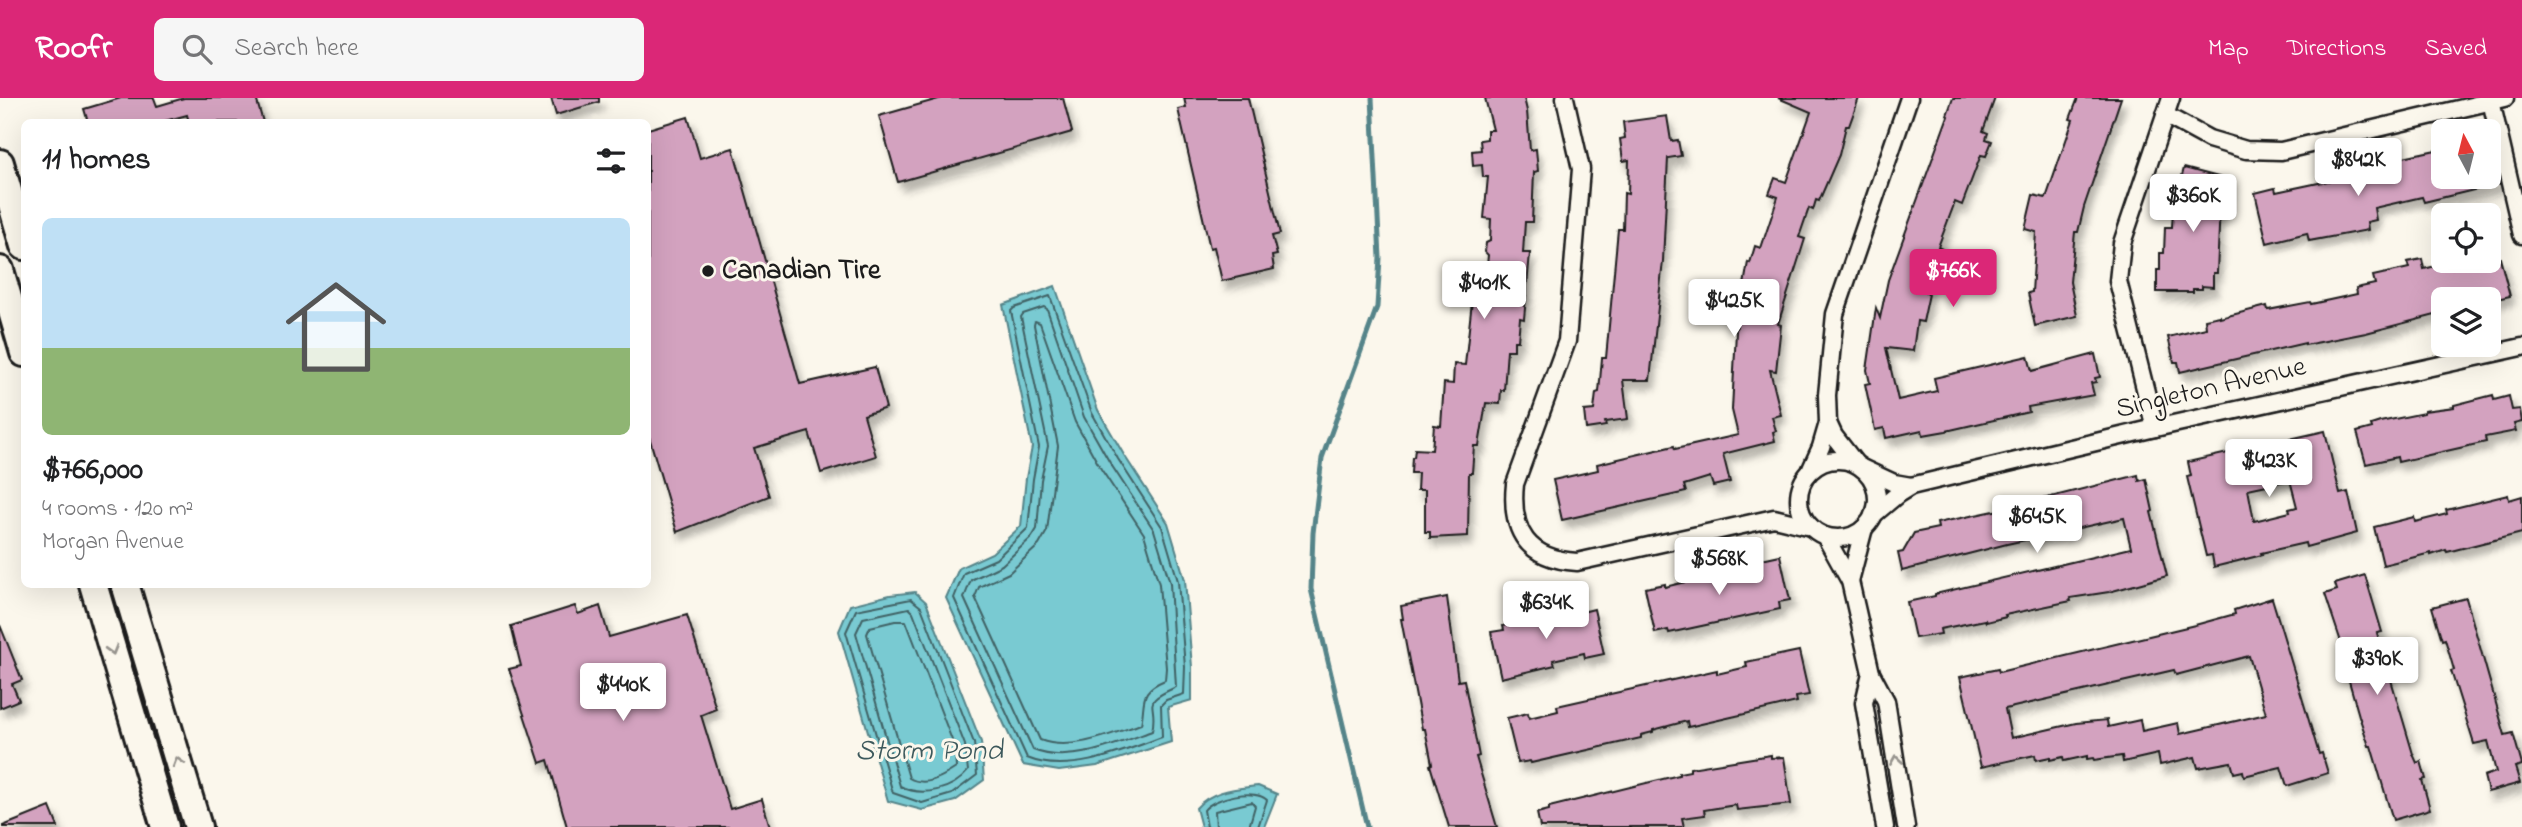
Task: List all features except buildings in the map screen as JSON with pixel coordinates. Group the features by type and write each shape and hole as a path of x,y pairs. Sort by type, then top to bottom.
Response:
{"main road":[{"path":"0,163 21,236"},
{"path":"0,270 21,343"},
{"path":"94,588 165,827"},
{"path":"126,588 198,827"}],"street":[{"path":"1564,98 1581,169 1567,341 1515,484 1513,501 1520,530 1541,555 1577,562 1774,518 1846,537 1869,522"},
{"path":"1774,518 1800,488 1821,447 1828,423 1827,395 1835,314 1909,98"},
{"path":"2155,429 2118,281 2122,243 2171,98"},
{"path":"2165,115 2209,139 2246,150 2281,151 2498,99 2522,235"},
{"name":"Singleton Avenue","path":"1869,522 1898,494 1911,486 2522,347"},
{"path":"1828,423 1834,436 1875,485 1877,496 1850,581"},
{"path":"1811,470 1821,463 1844,460 1894,482 1911,486"},
{"path":"1800,488 1799,505 1802,515 1818,531 1850,581 1871,673 1886,701 1906,827"},
{"path":"1871,673 1864,703 1885,827"}],"water":[{"path":"1055,286 1098,410 1168,523 1185,580 1192,667 1192,700 1168,707 1171,742 1097,766 1059,771 1023,765 946,598 959,568 992,553 1021,526 1032,447 1003,305"},
{"name":"Storm Pond","path":"915,592 926,602 981,742 984,780 955,801 922,810 888,801 839,631 850,605"},
{"path":"1258,786 1277,794 1264,827 1201,827 1196,808 1202,802 1224,791"}],"waterway":[{"path":"1367,827 1311,589 1313,533 1322,458 1377,307 1380,258 1372,98"}],"place":[{"name":"Canadian Tire","path":"708,271"}]}
